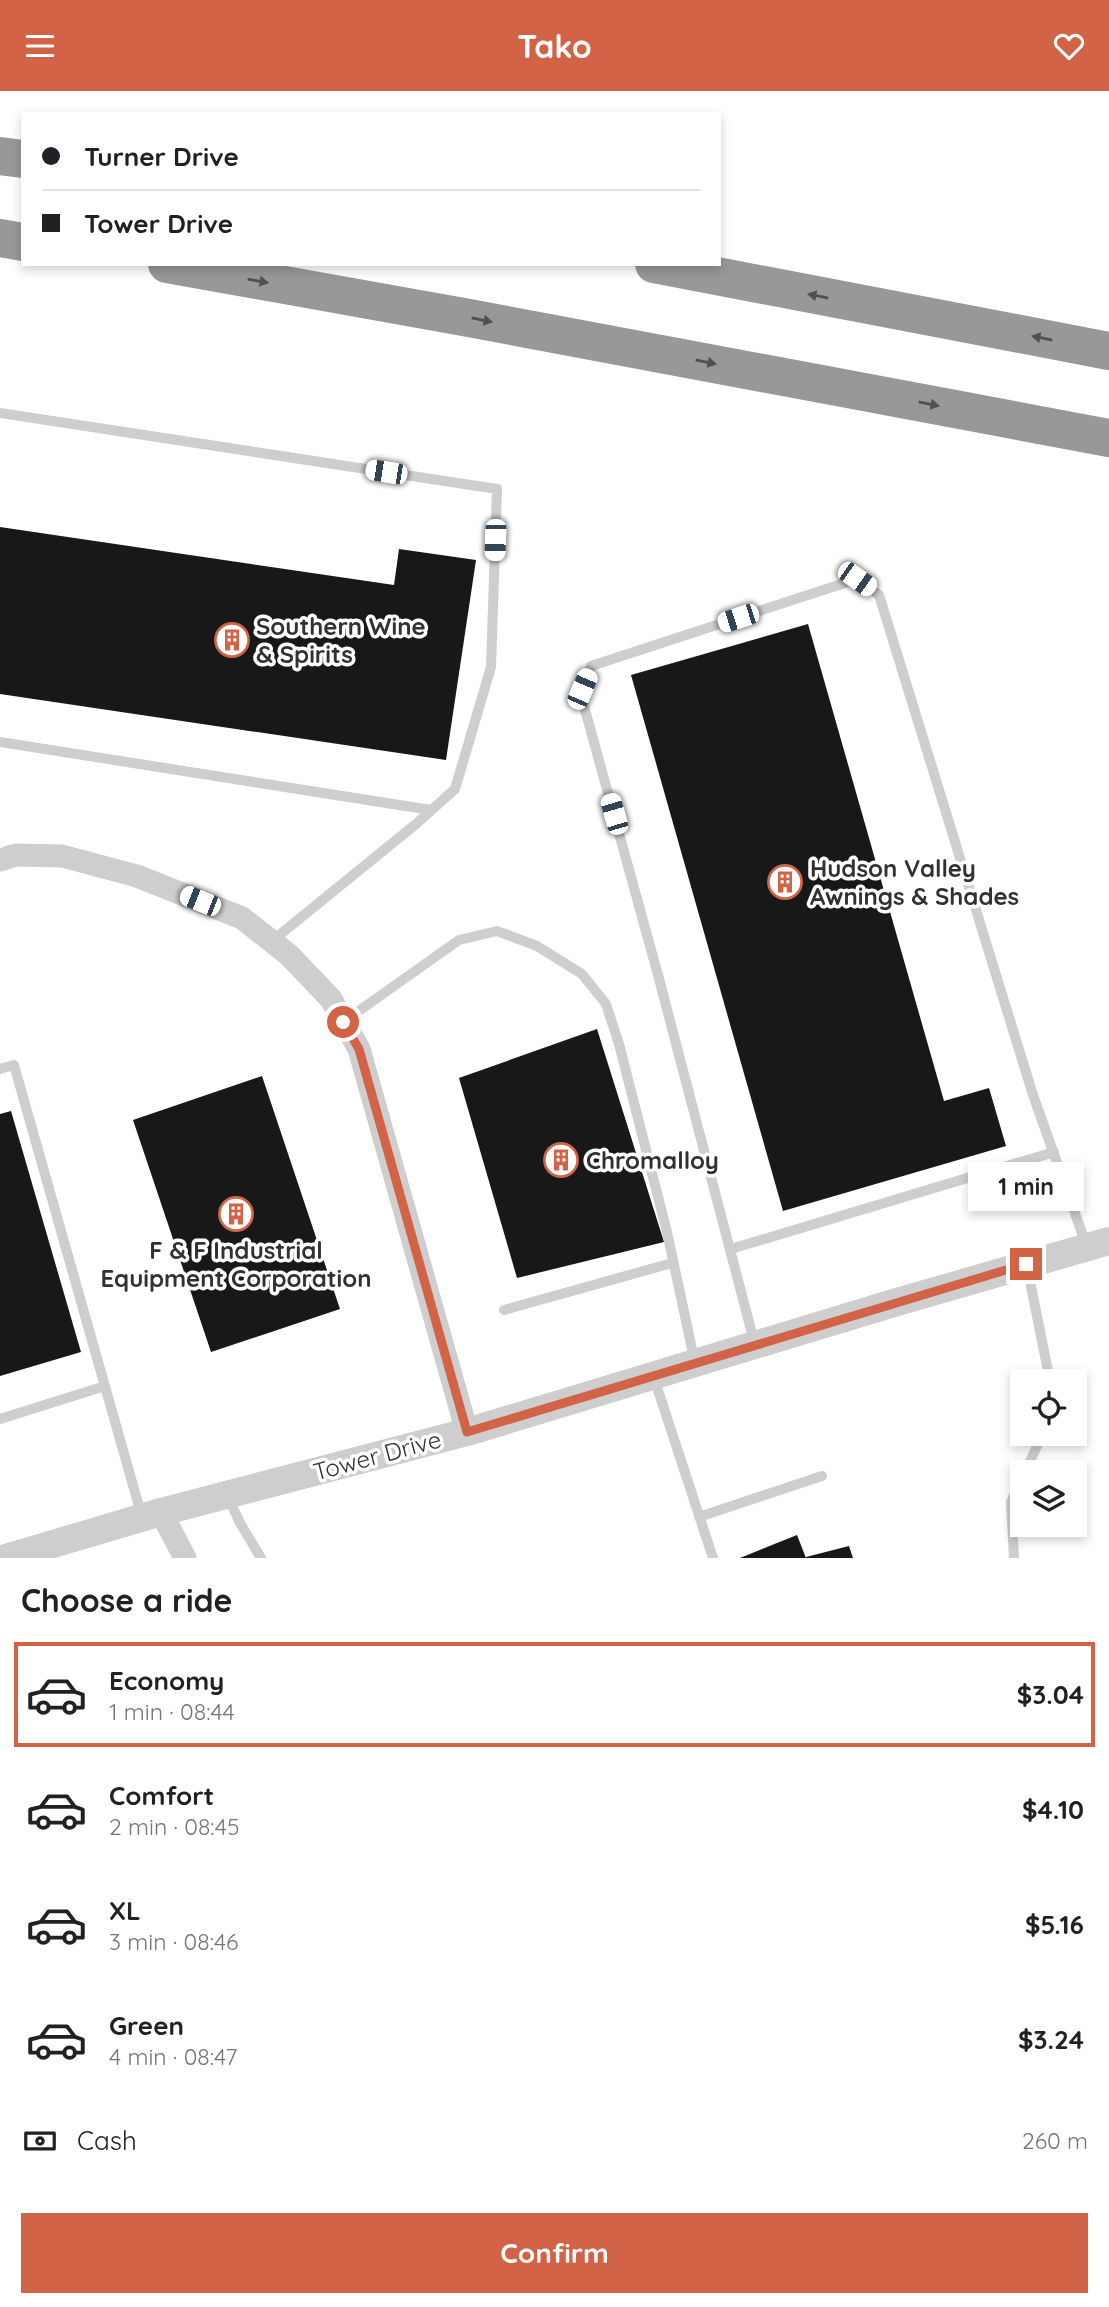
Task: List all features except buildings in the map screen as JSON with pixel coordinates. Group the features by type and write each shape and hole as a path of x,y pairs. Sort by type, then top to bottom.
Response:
{"highway":[{"path":"0,156 21,159"},
{"path":"0,239 21,242"},
{"path":"178,266 1109,438"},
{"path":"663,266 1109,351"}],"street":[{"path":"0,860 16,855 62,856 137,876 242,918 289,954 331,999 359,1049 467,1432"},
{"name":"Tower Drive","path":"6,1558 152,1514 467,1432 1098,1244"},
{"path":"152,1514 185,1558"}],"lane":[{"path":"0,413 496,489 491,667 455,789 272,941"},
{"path":"755,1345 584,706 582,689 592,666 857,579 880,595 1033,1095 1054,1152 1098,1244"},
{"path":"0,741 431,810"},
{"path":"343,1022 459,940 497,931 537,946 582,974 607,1004 667,1232 695,1363"},
{"path":"0,1069 14,1065 105,1386 152,1514"},
{"path":"730,1249 1054,1152"},
{"path":"505,1310 672,1263"},
{"path":"1026,1264 1048,1369"},
{"path":"653,1376 713,1558"},
{"path":"0,1419 105,1386"},
{"path":"699,1517 821,1476"},
{"path":"227,1495 261,1558"},
{"path":"1013,1537 1014,1558"}],"place":[{"name":"Southern Wine & Spirits","path":"232,640"},
{"name":"Hudson Valley Awnings & Shades","path":"785,882"},
{"name":"Chromalloy","path":"561,1160"},
{"name":"F & F Industrial Equipment Corporation","path":"236,1214"}],"route":[{"path":"343,1022 359,1049 467,1432 1026,1264"}]}
